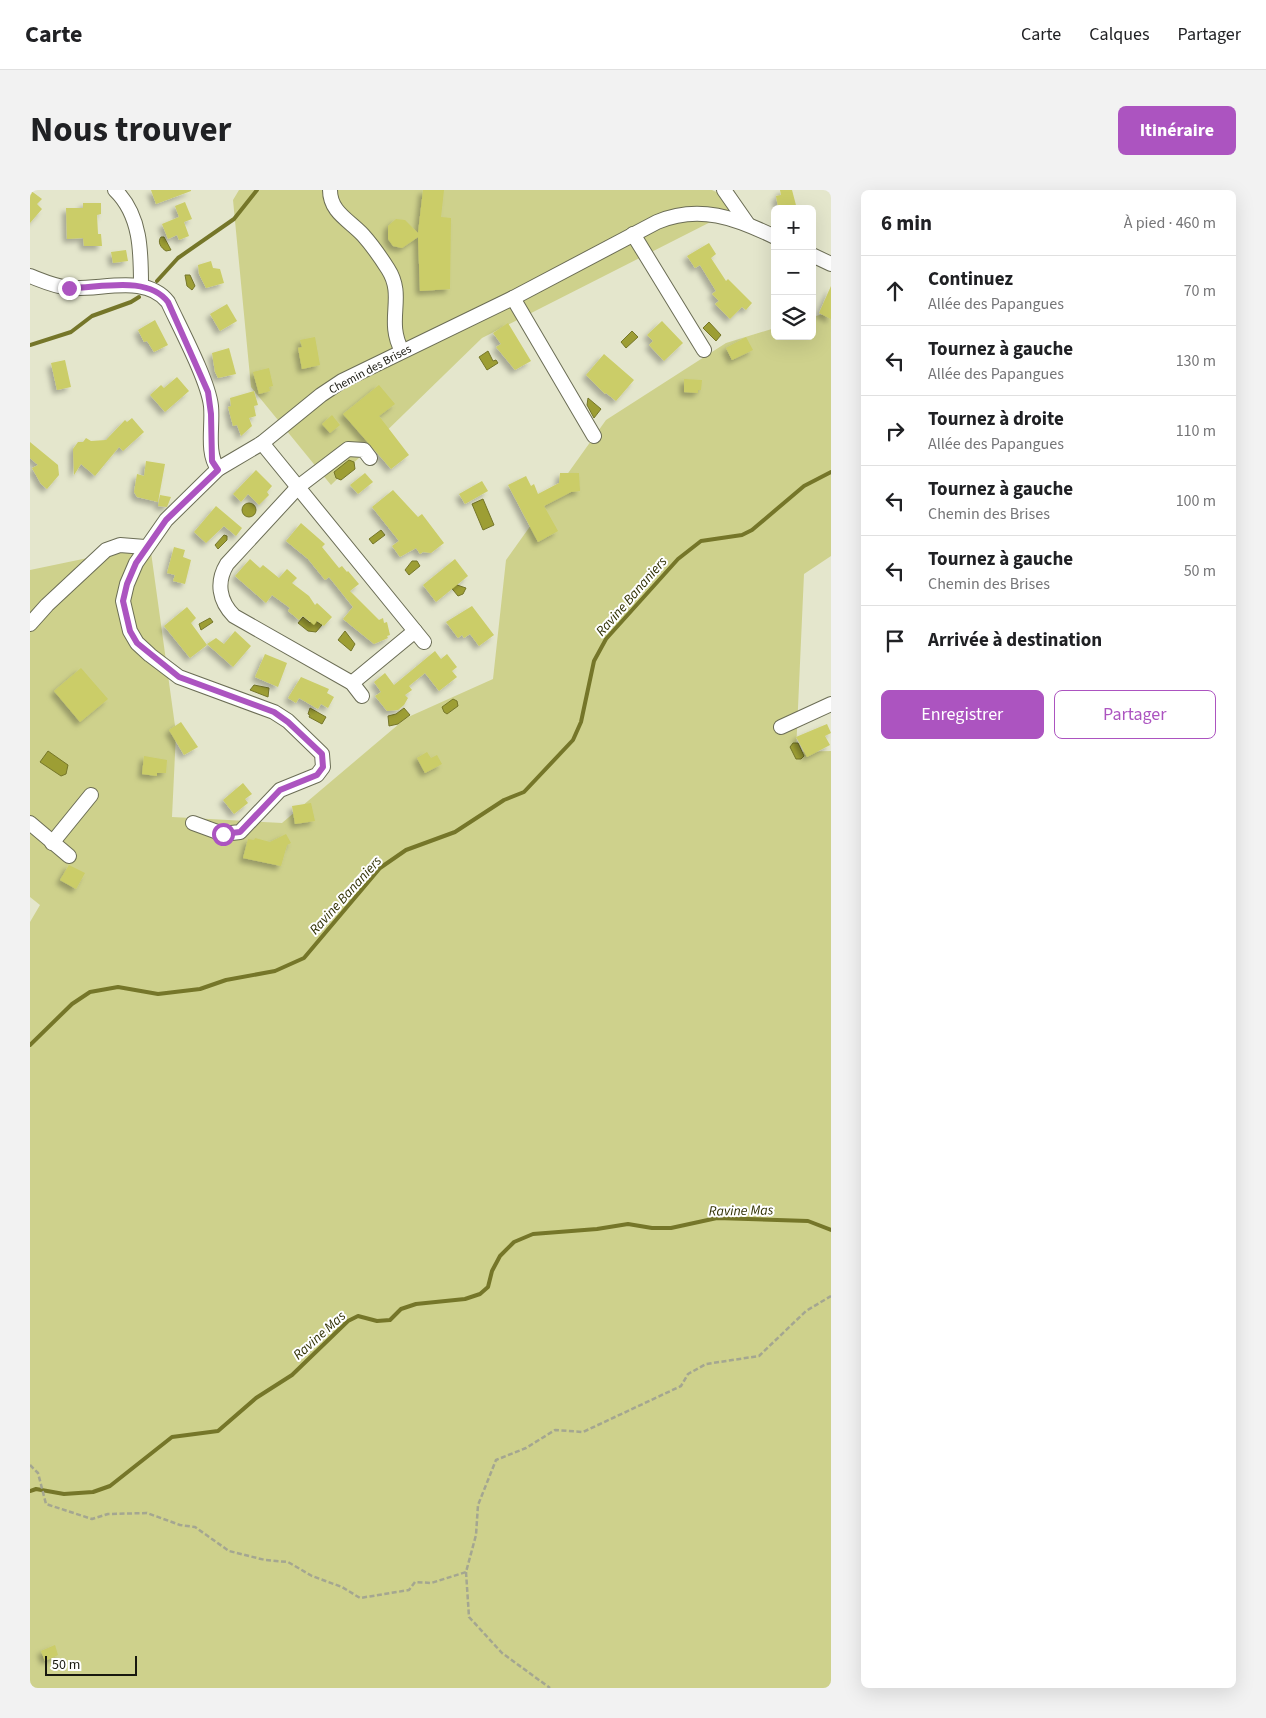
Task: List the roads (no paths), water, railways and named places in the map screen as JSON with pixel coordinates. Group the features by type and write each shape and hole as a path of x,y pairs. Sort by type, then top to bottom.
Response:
{"street":[{"path":"115,190 136,224 141,249 140,285"},
{"path":"330,190 331,201 336,210 369,242 392,275 397,296 394,335 402,351"},
{"path":"724,190 747,223"},
{"name":"Chemin des Brises","path":"194,823 223,834 240,832 280,790 317,775 323,767 324,760 322,754 278,715 179,677 137,643 125,616 123,601 127,584 145,547 166,520 218,470 262,443 321,395 342,381 513,298 668,217 692,212 708,213 747,223 771,235"},
{"path":"633,234 704,350"},
{"path":"816,257 831,264"},
{"path":"30,276 69,288 140,285 160,292 168,302 208,392 211,414 212,461 218,470"},
{"path":"513,298 594,436"},
{"path":"262,443 424,642"},
{"path":"362,696 352,682 240,620 228,610 220,591 222,571 227,564 298,488 348,449 364,450 370,458"},
{"path":"30,624 47,605 106,550 120,545 145,547"},
{"path":"352,682 415,631"},
{"path":"781,727 831,704"},
{"path":"52,843 91,795"},
{"path":"30,823 69,856"}],"waterway":[{"path":"157,281 178,258 234,219 257,190"},
{"path":"30,345 71,332 92,316 131,302 139,297"},
{"name":"Ravine Bananiers","path":"30,1045 72,1004 90,992 118,987 158,994 200,989 226,980 275,971 304,958 380,868 406,850 455,832 504,800 524,792 573,740 581,722 594,661 606,639 678,559 701,541 742,535 752,530 804,486 831,472"},
{"name":"Ravine Mas","path":"30,1491 36,1489 64,1494 93,1492 110,1486 172,1437 218,1431 256,1398 292,1375 348,1321 358,1316 377,1321 390,1320 401,1309 416,1304 465,1299 480,1294 488,1287 492,1271 500,1256 514,1242 533,1234 597,1229 628,1224 652,1228 671,1228 717,1218 808,1221 831,1230"}]}
